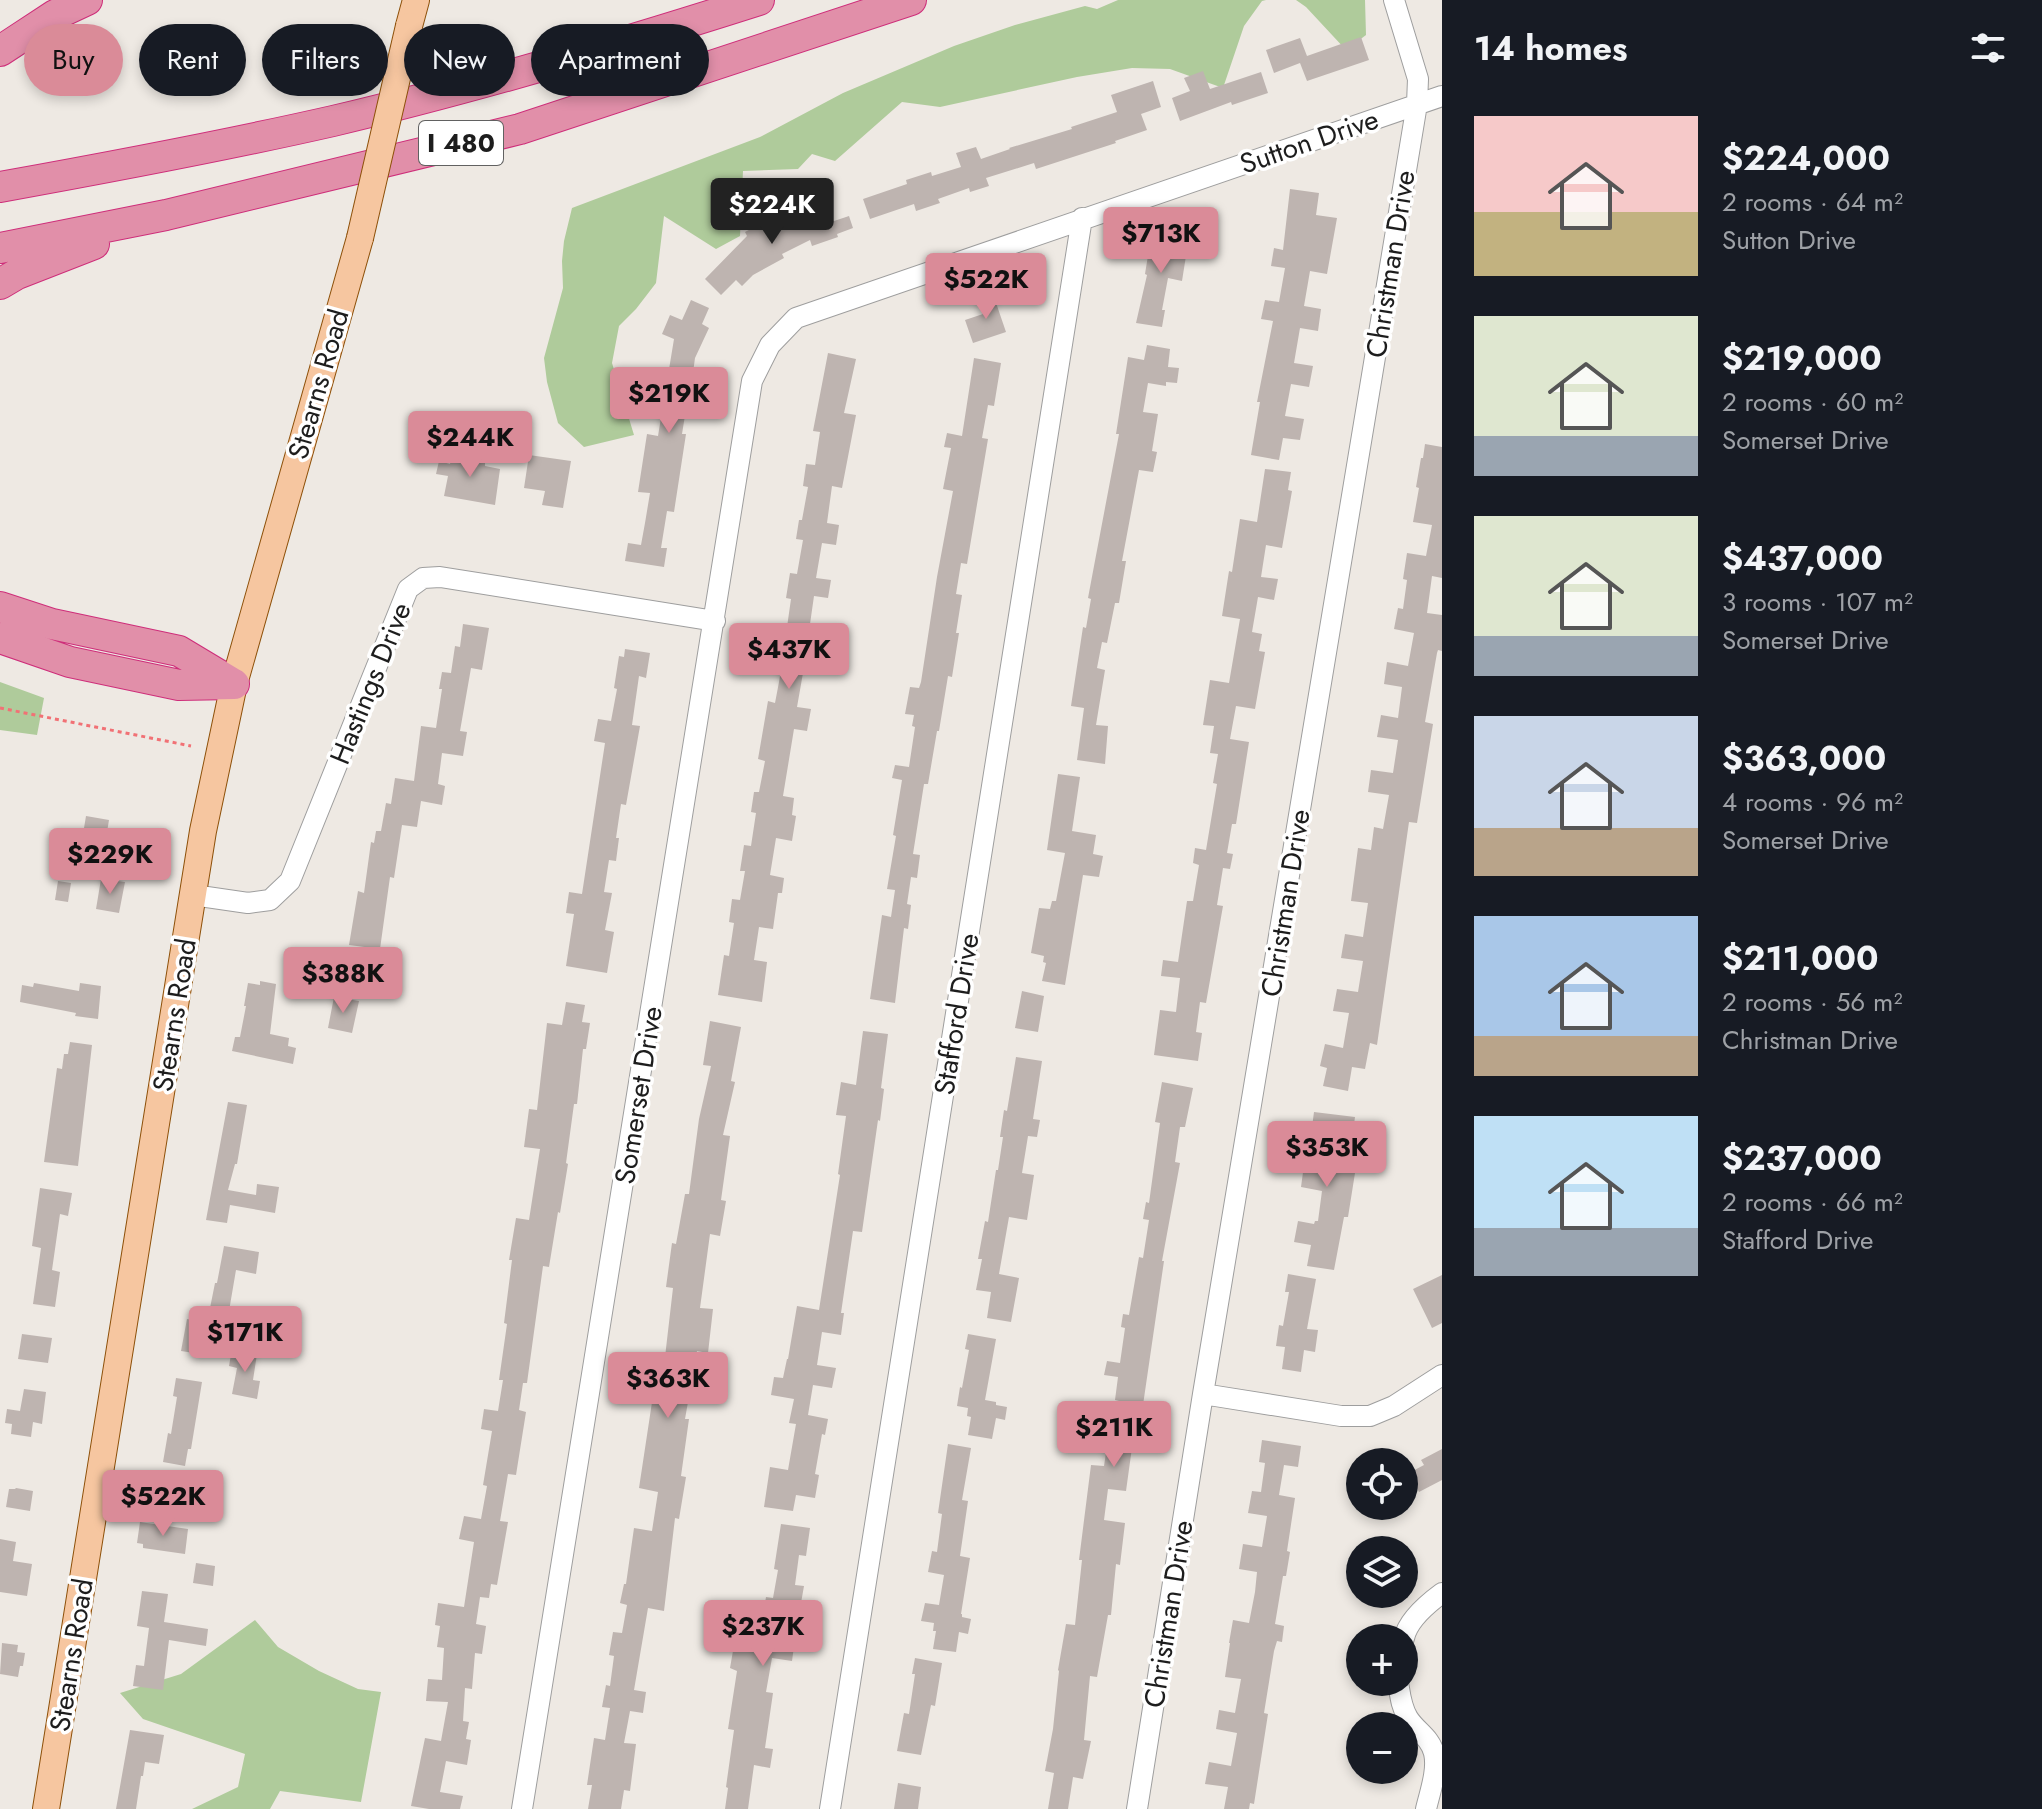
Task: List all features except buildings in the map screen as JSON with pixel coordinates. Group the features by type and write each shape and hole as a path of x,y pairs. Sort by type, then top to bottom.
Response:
{"highway":[{"path":"0,51 55,15 87,0"},
{"name":"I 480","path":"0,187 169,156 334,120 498,78 759,0"},
{"name":"I 480","path":"0,248 166,215 520,129 911,0"},
{"path":"0,284 17,274 166,215"},
{"path":"0,607 52,624 179,651 234,684"},
{"path":"0,638 70,662 179,685 234,684"}],"main road":[{"name":"Stearns Road","path":"46,1809 206,817 234,684 360,238 416,0"}],"street":[{"name":"Christman Drive","path":"1137,1809 1417,104 1418,79 1394,0"},
{"name":"Sutton Drive","path":"752,381 770,345 796,318 1442,96"},
{"name":"Stafford Drive","path":"830,1809 1082,218"},
{"name":"Somerset Drive","path":"522,1809 752,381"},
{"name":"Hastings Drive","path":"193,895 248,903 270,900 290,881 408,589 423,578 440,577 715,621"},
{"path":"1203,1394 1341,1416 1370,1416 1394,1406 1442,1375"},
{"path":"1411,1624 1427,1604 1442,1593"},
{"path":"1400,1696 1408,1719 1429,1741 1435,1755 1426,1809"}],"path":[{"path":"0,708 191,746"}],"green space":[{"path":"1118,0 1266,0 1262,1 1244,26 1223,88 1170,69 1132,68 940,107 902,102 835,161 812,154 798,169 743,171 740,236 716,249 664,216 656,283 619,326 612,363 634,435 584,447 558,423 544,358 563,288 564,241 572,208 760,137 843,93 954,46 1015,25 1085,6 1097,9"},
{"path":"1296,0 1365,0 1366,35 1346,50"},
{"path":"0,682 44,698 37,735 0,730"},
{"path":"255,1620 278,1647 319,1671 358,1689 381,1692 361,1802 280,1791 270,1809 192,1809 238,1787 245,1754 143,1719 120,1693 181,1674"}]}
